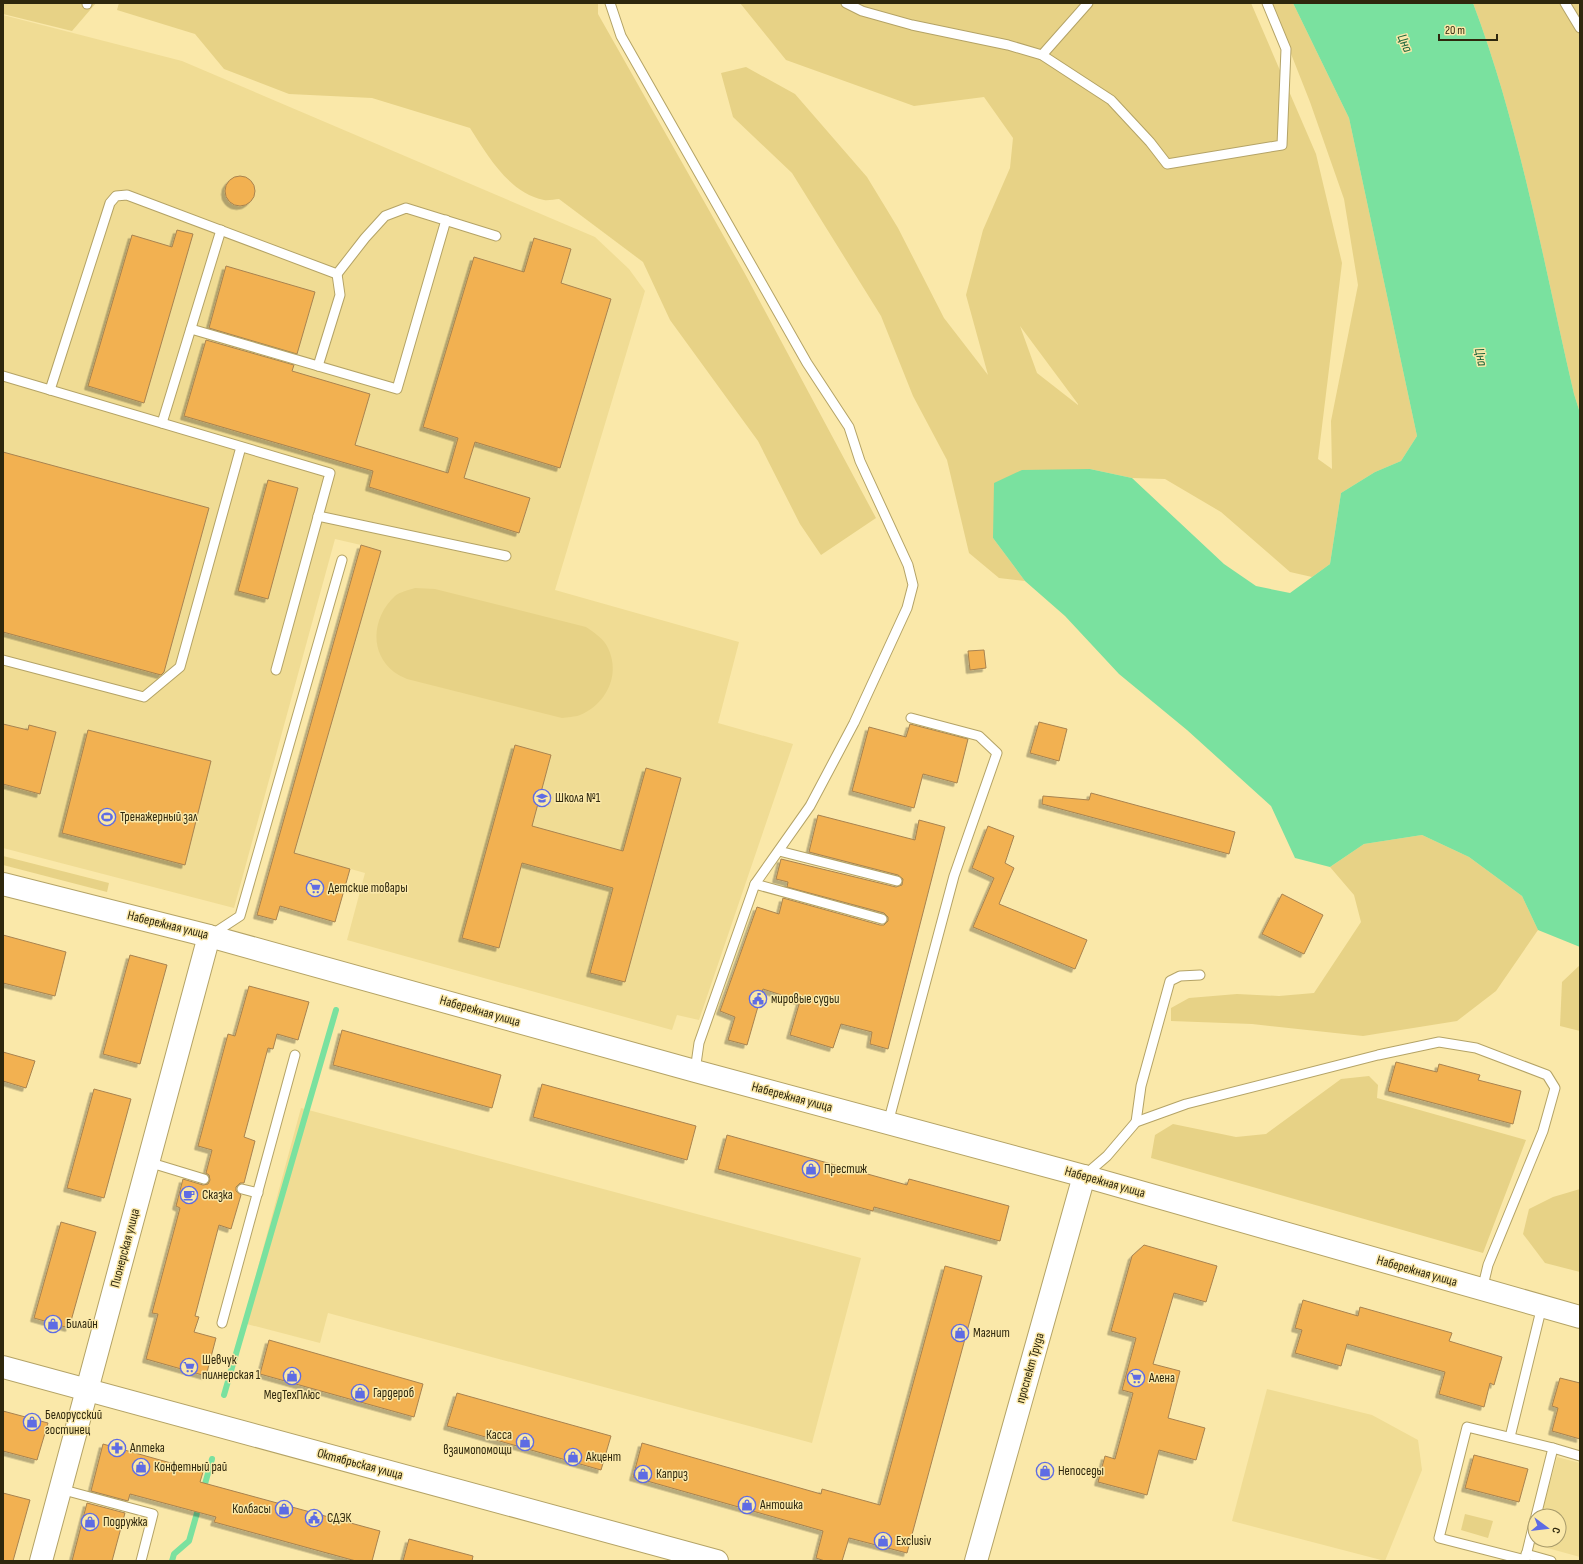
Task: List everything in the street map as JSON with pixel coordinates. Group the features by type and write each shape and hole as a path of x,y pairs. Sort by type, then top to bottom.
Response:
{"street":[{"name":"Набережная улица","path":"3,884 209,936 695,1071 1084,1176 1580,1317"},
{"name":"Пионерская улица","path":"41,1561 209,936"},
{"name":"проспект Труда","path":"976,1561 1084,1176"},
{"name":"Октябрьская улица","path":"3,1366 717,1561"}],"lane":[{"path":"610,3 621,36 807,363 849,427 860,461 908,565 913,586 908,608 854,723 810,806 756,884 699,1043 695,1071"},
{"path":"846,3 862,11 912,25 1008,44 1042,55 1111,100 1168,164 1282,145 1286,49 1267,3"},
{"path":"1042,55 1088,3"},
{"path":"1565,3 1580,28"},
{"path":"50,390 110,203 116,196 127,196 338,274"},
{"path":"318,366 340,294 338,274 365,238 385,216 406,208 496,236"},
{"path":"191,329 397,388 446,220"},
{"path":"162,424 221,230"},
{"path":"3,376 330,473 276,670"},
{"path":"3,660 144,697 180,667 241,447"},
{"path":"318,516 506,556"},
{"path":"209,936 240,916 342,560"},
{"path":"888,1123 954,876 997,752 979,736 911,718"},
{"path":"779,851 898,881"},
{"path":"756,884 882,919"},
{"path":"1136,1122 1141,1086 1170,981 1180,976 1200,975"},
{"path":"1084,1176 1107,1156 1136,1122 1186,1104 1378,1055 1438,1042 1476,1048 1547,1075 1555,1088 1543,1131 1488,1265 1482,1290"},
{"path":"222,1323 295,1055"},
{"path":"148,1162 204,1179"},
{"path":"242,1189 258,1194"},
{"path":"1510,1437 1542,1306"},
{"path":"1528,1548 1525,1560 1439,1538 1467,1427 1580,1456"},
{"path":"1538,1508 1553,1448"},
{"path":"60,1489 153,1514 141,1561"},
{"path":"1526,1554 1551,1561"}],"shaded area":[{"path":"3,3 96,3 72,31 3,14"},
{"path":"119,3 598,3 598,14 744,272 876,518 821,555 800,524 758,441 670,320 643,262 559,199 544,200 520,190 510,182 492,161 470,128 372,98 289,94 224,69 195,34 117,10"},
{"path":"740,3 1251,3 1316,154 1342,263 1318,459 1332,469 1331,421 1358,285 1344,199 1310,102 1271,3 1293,3 1349,118 1417,436 1401,461 1375,472 1341,493 1330,564 1312,577 1290,572 1221,512 1165,479 1132,478 1090,469 993,538 1025,581 999,578 969,553 947,460 913,396 881,316 792,173 733,117 721,73 746,67 795,94 867,177 898,228 944,318 988,375 966,295 983,230 1010,168 1013,138 984,97 914,106 786,60","holes":["1020,326 1078,404 1037,373"]},
{"path":"1473,3 1580,3 1580,413 1574,394 1518,147 1490,50"},
{"path":"3,15 182,61 595,237 629,269 645,291 555,590 739,642 718,723 793,744 699,1020 677,1015 672,1030 347,940 365,873 294,853 380,551 361,545 335,539 234,908 3,848"},
{"path":"415,588 435,589 586,627 602,639 612,658 612,678 609,688 597,704 589,710 578,716 562,718 400,676 386,664 380,654 376,634 382,614 388,604 395,596"},
{"path":"1422,835 1469,857 1522,896 1538,930 1496,991 1457,1021 1363,1036 1252,1024 1171,1021 1171,1008 1189,998 1237,994 1279,996 1314,993 1361,922 1354,895 1330,867 1364,844"},
{"path":"3,856 109,883 107,892 3,865"},
{"path":"1580,965 1580,1031 1560,1026 1562,982"},
{"path":"1369,1076 1378,1085 1377,1098 1526,1140 1483,1253 1151,1158 1155,1135 1173,1124 1236,1137 1266,1134 1341,1079"},
{"path":"301,1108 861,1258 812,1443 328,1313 320,1343 243,1323"},
{"path":"1580,1189 1580,1272 1545,1263 1523,1234 1529,1209 1553,1197"},
{"path":"1267,1389 1372,1415 1418,1440 1422,1470 1385,1561 1232,1521"},
{"path":"1557,1457 1580,1463 1580,1557 1547,1548 1567,1548 1567,1508 1543,1508"},
{"path":"1465,1514 1493,1521 1488,1538 1461,1530"}],"water":[{"name":"Цна","path":"1293,3 1473,3 1490,50 1518,147 1574,394 1580,413 1580,947 1538,930 1522,896 1469,857 1422,835 1364,844 1330,867 1295,858 1271,806 1187,730 1119,674 1065,616 1025,581 993,538 994,483 1022,470 1090,469 1132,478 1224,564 1256,586 1290,593 1330,564 1341,493 1375,472 1401,461 1417,436 1349,118"}],"building":[{"path":"240,176 246,177 254,185 254,197 246,205 240,206 234,205 226,197 225,191 226,185 234,177"},
{"path":"177,230 193,234 144,403 88,386 132,235 172,247"},
{"path":"534,238 571,249 561,283 611,299 560,468 475,442 464,478 530,498 519,533 369,487 373,471 184,416 206,340 294,365 292,371 370,394 355,445 448,473 458,438 423,427 474,257 524,272"},
{"path":"226,266 315,292 297,354 209,328"},
{"path":"3,452 209,508 164,672 161,675 3,632"},
{"path":"268,480 298,488 268,599 238,591"},
{"path":"361,545 381,551 294,853 350,869 335,922 280,906 276,920 257,915"},
{"path":"984,650 986,668 970,670 968,651"},
{"path":"1039,722 1067,729 1059,761 1030,753"},
{"path":"3,724 28,730 29,725 56,732 40,794 3,784"},
{"path":"910,724 968,739 957,783 923,774 914,808 852,791 869,727 906,737"},
{"path":"88,730 211,761 185,865 62,833"},
{"path":"515,745 551,755 532,826 623,851 646,768 681,778 625,982 590,973 613,888 522,863 499,948 462,938"},
{"path":"1091,793 1235,832 1229,854 1042,804 1043,796 1089,800"},
{"path":"818,815 915,840 919,820 945,827 888,1049 870,1044 872,1032 841,1024 833,1048 790,1035 800,1001 763,989 747,1045 728,1040 735,1017 720,1011 757,907 779,914 783,898 880,925 884,925 888,921 888,917 884,913 787,887 788,882 776,879 781,859 896,887 902,885 903,879 898,875 809,852"},
{"path":"988,826 1014,836 1005,863 1014,868 999,904 1087,940 1075,969 973,927 994,878 972,868"},
{"path":"1282,894 1323,915 1304,954 1262,934"},
{"path":"3,935 66,952 55,996 3,983"},
{"path":"130,955 167,965 140,1064 103,1054"},
{"path":"249,986 309,1002 298,1040 277,1034 273,1049 268,1048 244,1137 255,1141 244,1183 240,1183 236,1187 236,1191 241,1195 231,1229 219,1225 195,1316 199,1317 194,1332 216,1338 206,1376 146,1359 158,1314 152,1313 180,1208 176,1206 183,1179 203,1185 208,1184 210,1180 209,1175 206,1173 212,1150 198,1146 228,1034 235,1036"},
{"path":"342,1030 501,1075 492,1108 333,1065"},
{"path":"3,1052 35,1061 26,1088 3,1081"},
{"path":"1396,1062 1437,1072 1439,1064 1480,1075 1478,1080 1521,1091 1513,1124 1388,1091"},
{"path":"542,1084 696,1126 687,1160 533,1117"},
{"path":"94,1089 131,1099 104,1198 67,1188"},
{"path":"727,1135 907,1185 909,1179 1009,1206 1000,1241 874,1207 873,1211 718,1169"},
{"path":"61,1222 96,1232 69,1328 34,1318"},
{"path":"1144,1245 1217,1266 1206,1302 1174,1293 1153,1364 1180,1371 1168,1418 1205,1428 1196,1460 1159,1450 1147,1495 1098,1482 1105,1456 1115,1459 1133,1393 1122,1390 1136,1338 1111,1331 1132,1256"},
{"path":"945,1266 982,1276 907,1553 849,1538 842,1561 825,1561 816,1558 823,1531 633,1477 642,1443 821,1494 822,1489 880,1505"},
{"path":"1303,1300 1358,1316 1360,1307 1452,1333 1449,1341 1502,1357 1494,1385 1490,1383 1484,1407 1439,1394 1445,1372 1347,1344 1341,1366 1295,1353 1302,1330 1295,1328"},
{"path":"269,1340 423,1384 414,1417 260,1374"},
{"path":"1560,1378 1580,1383 1580,1439 1552,1431 1558,1408 1552,1406"},
{"path":"457,1393 611,1436 601,1470 447,1426"},
{"path":"3,1411 48,1423 37,1460 3,1451"},
{"path":"103,1444 203,1472 200,1482 380,1531 372,1561 356,1561 214,1522 216,1517 130,1494 128,1501 91,1491"},
{"path":"1474,1455 1528,1469 1519,1502 1465,1488"},
{"path":"3,1493 30,1500 13,1561 3,1561"},
{"path":"87,1503 125,1513 112,1561 72,1561"},
{"path":"409,1539 473,1556 472,1561 403,1561"}],"waterway":[{"path":"224,1395 336,1010"},
{"path":"203,1491 212,1459"},
{"path":"172,1561 174,1554 189,1541 199,1506"}],"place":[{"name":"Школа №1","path":"542,798"},
{"name":"Тренажерный зал","path":"107,817"},
{"name":"Детские товары","path":"315,888"},
{"name":"мировые судьи","path":"758,999"},
{"name":"Престиж","path":"811,1169"},
{"name":"Сказка","path":"189,1195"},
{"name":"Билайн","path":"53,1324"},
{"name":"Магнит","path":"960,1333"},
{"name":"Шевчук пилнерская 1","path":"189,1367"},
{"name":"МедТехПлюс","path":"292,1376"},
{"name":"Алена","path":"1136,1378"},
{"name":"Гардероб","path":"360,1393"},
{"name":"Белорусский гостинец","path":"32,1422"},
{"name":"Касса взаимопомощи","path":"525,1442"},
{"name":"Аптека","path":"117,1448"},
{"name":"Акцент","path":"573,1457"},
{"name":"Конфетный рай","path":"141,1467"},
{"name":"Непоседы","path":"1045,1471"},
{"name":"Каприз","path":"643,1474"},
{"name":"Антошка","path":"747,1505"},
{"name":"Колбасы","path":"284,1509"},
{"name":"СДЭК","path":"314,1518"},
{"name":"Подружка","path":"90,1522"},
{"name":"Exclusiv","path":"883,1541"}]}
